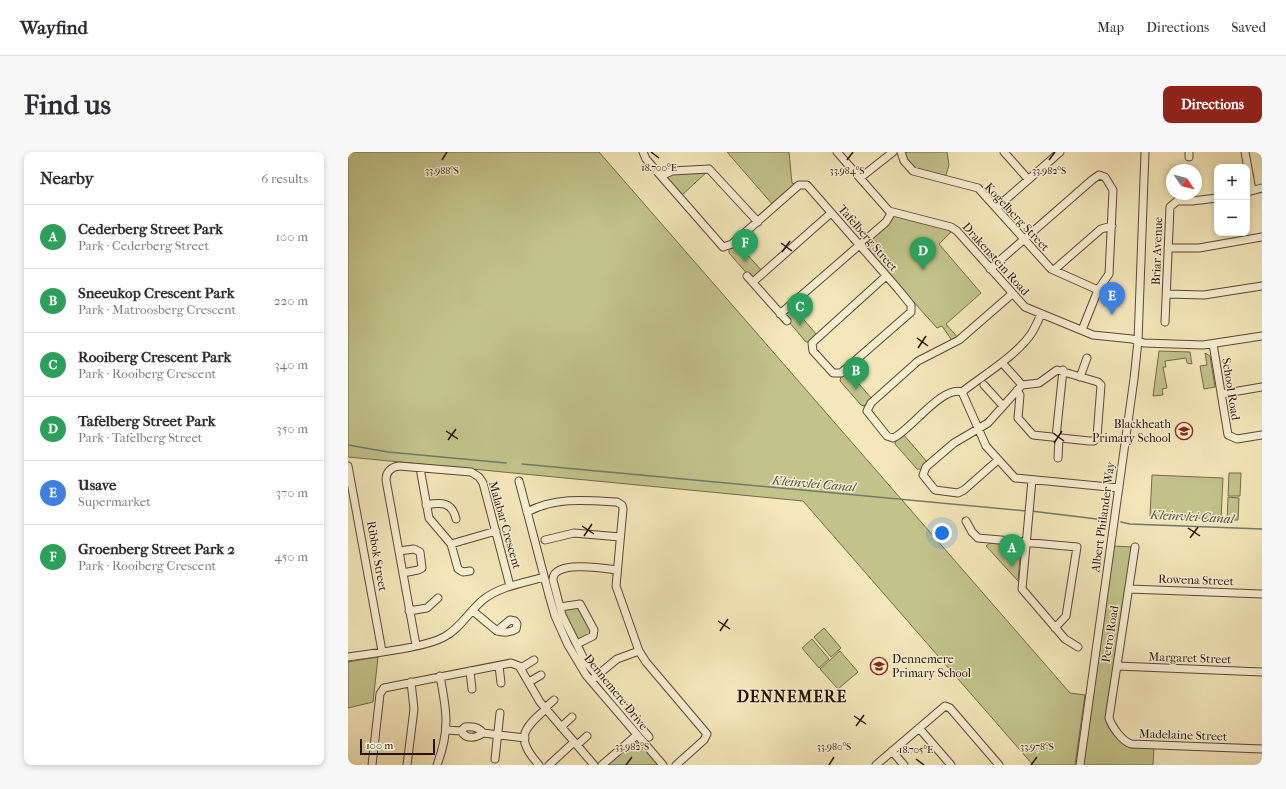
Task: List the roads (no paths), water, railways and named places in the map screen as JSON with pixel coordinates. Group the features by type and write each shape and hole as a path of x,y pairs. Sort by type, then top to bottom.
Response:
{"street":[{"path":"643,152 646,159 723,247 729,246 758,222 710,169 672,171 661,176"},
{"name":"Drakenstein Road","path":"837,152 885,207 892,212 954,229 1025,307 1040,314 1100,337 1164,344 1213,344 1262,336"},
{"path":"860,178 893,152"},
{"name":"Kogelberg Street","path":"901,152 904,161 913,171 975,187 1054,270 1098,290"},
{"path":"1004,152 1028,179"},
{"path":"996,208 1060,152"},
{"name":"Albert Philander Way","path":"1080,765 1114,526 1138,341 1145,152"},
{"path":"1244,152 1246,164"},
{"path":"990,269 1099,175 1105,177 1113,190 1109,276 1098,290 1082,330"},
{"name":"Tafelberg Street","path":"758,222 799,185 804,184 831,213 910,303 912,308 909,314 841,373 833,373 814,352 811,345 814,339 886,276"},
{"path":"1250,191 1262,188"},
{"name":"Briar Avenue","path":"1165,322 1169,215 1173,204 1181,200 1192,202 1214,198"},
{"path":"780,314 886,222 892,212"},
{"path":"753,282 831,213"},
{"path":"1054,270 1101,229 1112,226"},
{"path":"1168,248 1199,248 1262,237"},
{"path":"747,276 786,321"},
{"path":"1167,294 1204,296 1262,286"},
{"path":"1012,294 959,340 918,361 873,400 867,410 887,436 893,438 941,398 955,391 962,392 982,378 1025,341 1034,330 1040,314"},
{"name":"School Road","path":"1213,344 1227,432 1230,437 1240,439 1262,435"},
{"path":"1080,377 1087,358"},
{"path":"998,460 960,492 938,491 924,478 922,473 926,467 959,439 988,423 1019,388 1039,383 1056,370 1063,370 1098,382 1102,386 1097,437 1091,441 1033,435 1018,416 1020,395 1019,388 1005,366"},
{"path":"1058,458 1063,370"},
{"path":"984,385 1003,406"},
{"path":"1221,394 1262,387"},
{"path":"962,392 986,446 1015,478 1119,488"},
{"name":"Ribbok Street","path":"348,466 382,651"},
{"name":"Malabar Crescent","path":"416,645 386,475 391,469 396,466 471,472 479,476 483,483 510,586"},
{"path":"420,468 426,505 431,522 451,544 458,569 463,572 470,571"},
{"path":"1032,480 1022,590 1065,639 1078,647"},
{"name":"Dennemere Drive","path":"519,481 544,577 559,627 575,658 590,681 663,765"},
{"path":"527,512 570,499 618,502 623,509 617,570 617,591 640,650 649,666 707,734 704,740 676,765"},
{"path":"426,505 437,504 450,506 454,510 456,519"},
{"path":"966,521 972,532 978,538 1026,543 1078,544 1066,616 1055,628"},
{"path":"451,544 496,531"},
{"path":"544,540 574,533 620,537"},
{"name":"Petro Road","path":"1111,724 1109,718 1135,548"},
{"path":"399,551 414,549 420,552 423,565 420,570 403,572"},
{"name":"Dennemere Drive","path":"617,570 582,566 554,572 552,580 560,608 585,661 596,676 649,737"},
{"path":"348,657 416,645 442,638 461,625 482,600 510,586 544,577"},
{"name":"Rowena Street","path":"1129,589 1262,594"},
{"path":"410,611 427,608 438,598"},
{"name":"Dennemere Drive","path":"560,608 580,604 594,628 593,636 577,644"},
{"path":"473,611 497,631"},
{"path":"590,681 617,659 640,650"},
{"path":"521,668 534,660"},
{"path":"372,765 381,690 387,686 511,663 518,665 521,668 545,709 594,765"},
{"path":"499,666 501,683"},
{"name":"Margaret Street","path":"1117,666 1262,672"},
{"path":"470,671 472,689"},
{"path":"528,682 541,675"},
{"path":"437,765 444,746 447,710 440,676"},
{"path":"407,765 414,709 411,682"},
{"path":"539,765 526,750 525,738 528,725 554,700"},
{"path":"876,765 943,707 950,708 999,765"},
{"path":"495,759 500,713"},
{"path":"561,727 572,717"},
{"name":"Madelaine Street","path":"1111,724 1124,740 1131,744 1262,749"},
{"path":"460,731 464,727 470,727 497,735 525,738"},
{"path":"919,728 951,765"},
{"path":"446,730 460,731 464,735 473,737 478,737 483,732"},
{"path":"602,765 637,735"},
{"path":"549,765 587,736"},
{"path":"892,751 904,765"}],"waterway":[{"name":"Kleinvlei Canal","path":"348,445 388,452 506,463"},
{"name":"Kleinvlei Canal","path":"522,464 1027,511"},
{"name":"Kleinvlei Canal","path":"1031,511 1105,520"},
{"name":"Kleinvlei Canal","path":"1121,522 1130,524 1262,529"}],"place":[{"name":"Groenberg Street Park 2","path":"745,262"},
{"name":"Tafelberg Street Park","path":"923,270"},
{"name":"Usave","path":"1112,315"},
{"name":"Rooiberg Crescent Park","path":"800,326"},
{"name":"Sneeukop Crescent Park","path":"856,390"},
{"name":"Blackheath Primary School","path":"1184,431"},
{"name":"Cederberg Street Park","path":"1012,567"},
{"name":"Dennemere Primary School","path":"879,666"}],"district":[{"name":"DENNEMERE","path":"792,696"}]}
